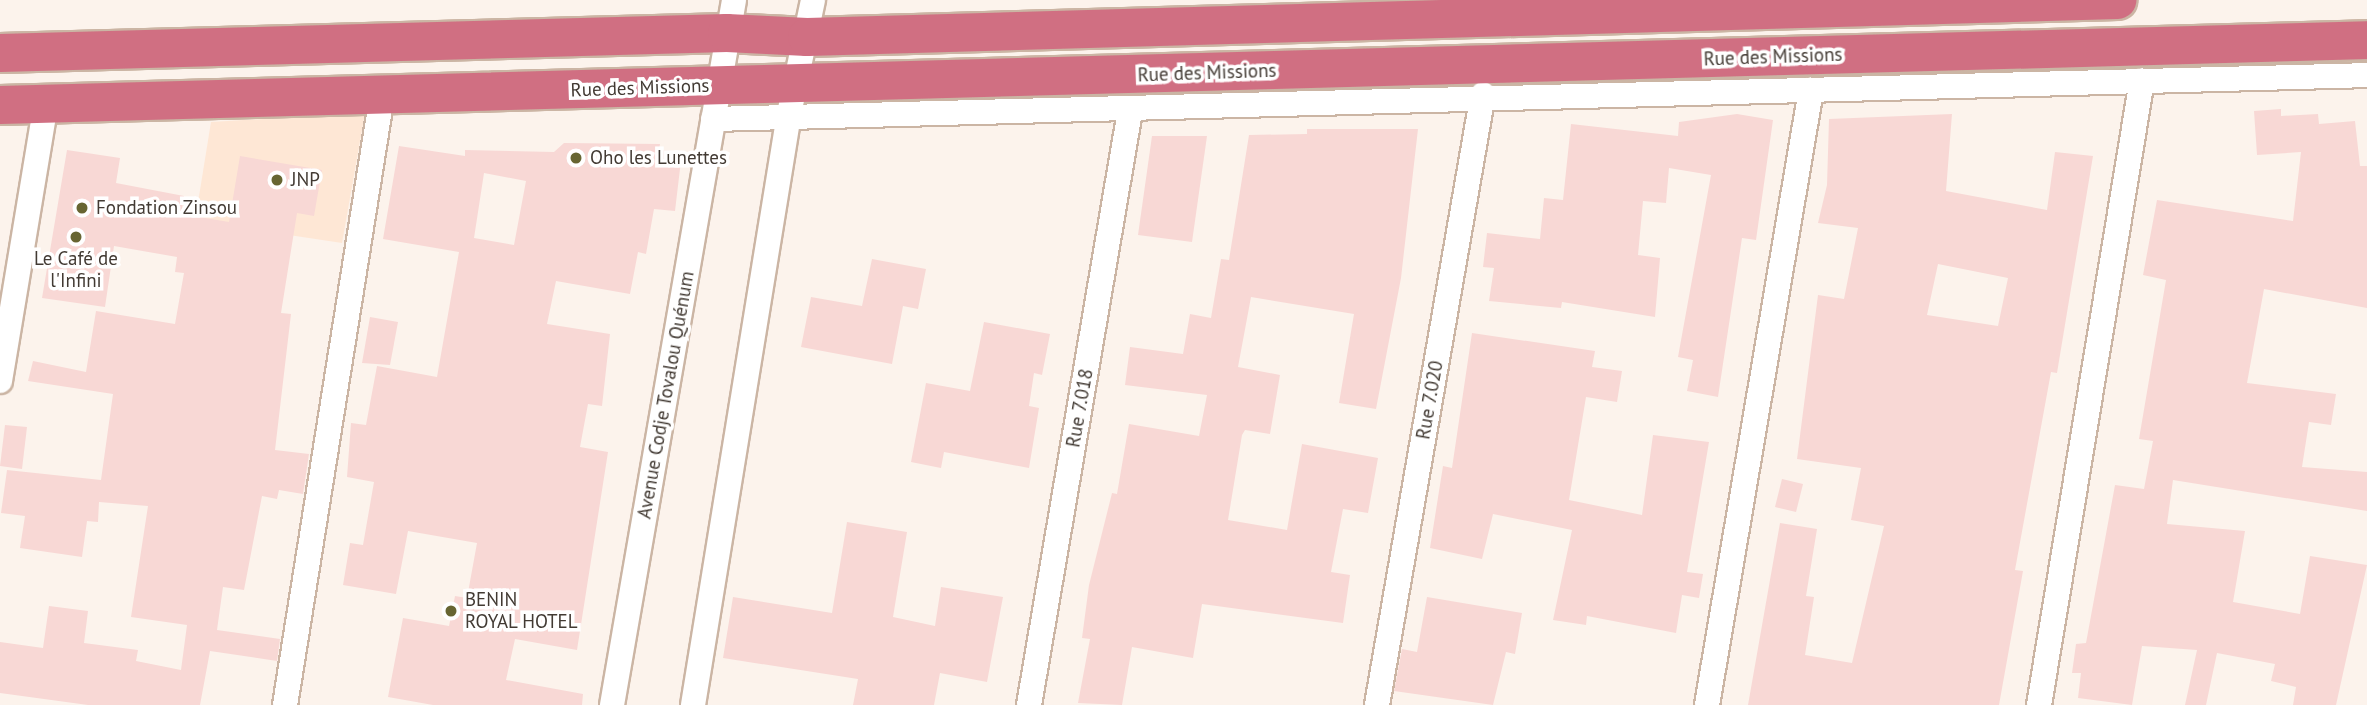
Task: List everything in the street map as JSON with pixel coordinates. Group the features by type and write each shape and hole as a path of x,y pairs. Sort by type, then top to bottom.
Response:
{"highway":[{"path":"0,53 731,17 807,37 2117,0"},
{"name":"Rue des Missions","path":"0,105 383,96 716,102 2367,40"}],"street":[{"path":"694,705 793,99 813,0"},
{"name":"Avenue Codje Tovalou Quénum","path":"612,705 731,17"},
{"path":"793,99 1130,111 1483,94 1811,90 2367,75"},
{"path":"2039,705 2142,80"},
{"path":"1707,705 1811,90"},
{"name":"Rue 7.020","path":"1377,705 1483,94"},
{"path":"285,705 383,96"},
{"path":"0,381 46,104"},
{"name":"Rue 7.018","path":"1029,705 1130,111"}],"shaded area":[{"path":"365,113 342,243 195,221 211,122"}],"building":[{"path":"2281,109 2281,116 2318,114 2319,124 2355,121 2360,166 2367,166 2367,308 2264,289 2247,383 2336,394 2331,425 2309,422 2302,467 2367,472 2367,511 2173,480 2167,524 2245,531 2233,602 2300,614 2310,556 2367,565 2336,705 2293,705 2296,687 2271,681 2275,664 2217,653 2206,705 2185,705 2197,650 2142,646 2132,705 2078,698 2081,673 2072,673 2076,644 2086,643 2115,485 2144,489 2153,441 2139,439 2166,280 2143,275 2157,200 2293,221 2301,152 2257,155 2254,111"},
{"path":"1737,114 1773,120 1756,240 1742,238 1718,397 1687,391 1693,360 1678,357 1711,175 1669,168 1666,203 1643,201 1638,255 1660,258 1655,317 1562,302 1561,308 1489,301 1494,268 1483,267 1487,233 1540,239 1544,198 1563,200 1571,124 1678,136 1679,122"},
{"path":"1952,114 1946,191 2047,210 2055,152 2093,156 2057,373 2051,372 2015,570 2023,571 1999,705 1748,705 1780,523 1817,529 1806,596 1814,597 1805,655 1852,663 1884,526 1851,520 1861,468 1797,459 1818,295 1844,299 1858,228 1818,223 1827,185 1829,119","holes":["1938,264 2008,278 1998,326 1927,315"]},
{"path":"1307,129 1418,129 1401,278 1376,409 1339,403 1354,314 1251,297 1238,367 1280,375 1270,434 1245,430 1242,435 1228,520 1287,530 1302,444 1378,458 1368,513 1343,509 1331,572 1350,575 1343,623 1202,604 1193,658 1132,647 1122,705 1078,703 1090,639 1082,638 1089,585 1112,493 1117,494 1129,424 1199,436 1207,395 1125,385 1130,347 1183,354 1190,314 1211,318 1221,259 1229,260 1249,135 1307,134"},
{"path":"1152,136 1207,136 1192,242 1138,235"},
{"path":"564,143 660,144 659,150 682,152 675,211 654,209 646,254 638,252 630,294 556,281 547,324 610,334 602,406 588,404 580,447 608,452 577,650 515,639 506,680 583,694 582,705 433,705 388,697 403,618 449,626 455,596 467,598 477,543 408,531 396,594 343,585 350,543 363,545 374,482 347,477 351,423 366,425 377,366 437,377 459,252 383,239 399,146 465,156 465,150 554,152","holes":["484,173 526,181 514,245 474,238"]},
{"path":"67,150 120,158 116,183 184,196 181,214 229,222 240,156 322,170 314,216 297,213 281,313 291,314 275,450 309,454 303,494 279,490 277,499 262,496 244,590 223,587 217,630 280,639 277,661 210,651 200,705 88,705 0,693 0,642 43,648 49,606 88,611 84,643 138,650 136,661 181,670 187,625 131,617 148,506 99,502 98,522 87,521 82,557 20,548 25,516 1,513 7,470 101,480 113,394 28,381 33,361 86,372 96,311 175,324 184,273 175,272 177,257 114,246 105,307 42,298"},
{"path":"872,259 926,269 918,309 903,306 892,364 801,347 811,297 862,306"},
{"path":"370,317 398,322 390,365 362,363"},
{"path":"984,322 1050,334 1042,375 1034,373 1029,406 1039,408 1029,468 944,452 941,468 911,462 926,383 970,391"},
{"path":"1472,333 1595,351 1592,367 1622,371 1617,402 1586,397 1569,500 1642,515 1653,435 1709,442 1687,572 1703,574 1699,598 1682,595 1676,633 1587,616 1586,625 1553,620 1572,530 1493,514 1482,559 1430,548 1443,466 1452,468"},
{"path":"5,425 27,427 22,469 0,466"},
{"path":"1782,479 1803,484 1796,512 1775,507"},
{"path":"847,522 907,532 893,617 935,626 941,587 1003,597 987,682 940,673 934,705 853,705 858,679 723,658 733,597 832,613"},
{"path":"1427,597 1522,613 1515,654 1506,652 1493,705 1394,691 1402,649 1417,652"}],"place":[{"name":"Oho les Lunettes","path":"576,158"},
{"name":"JNP","path":"277,180"},
{"name":"Fondation Zinsou","path":"82,208"},
{"name":"Le Café de l'Infini","path":"76,237"},
{"name":"BENIN ROYAL HOTEL","path":"451,611"}]}
